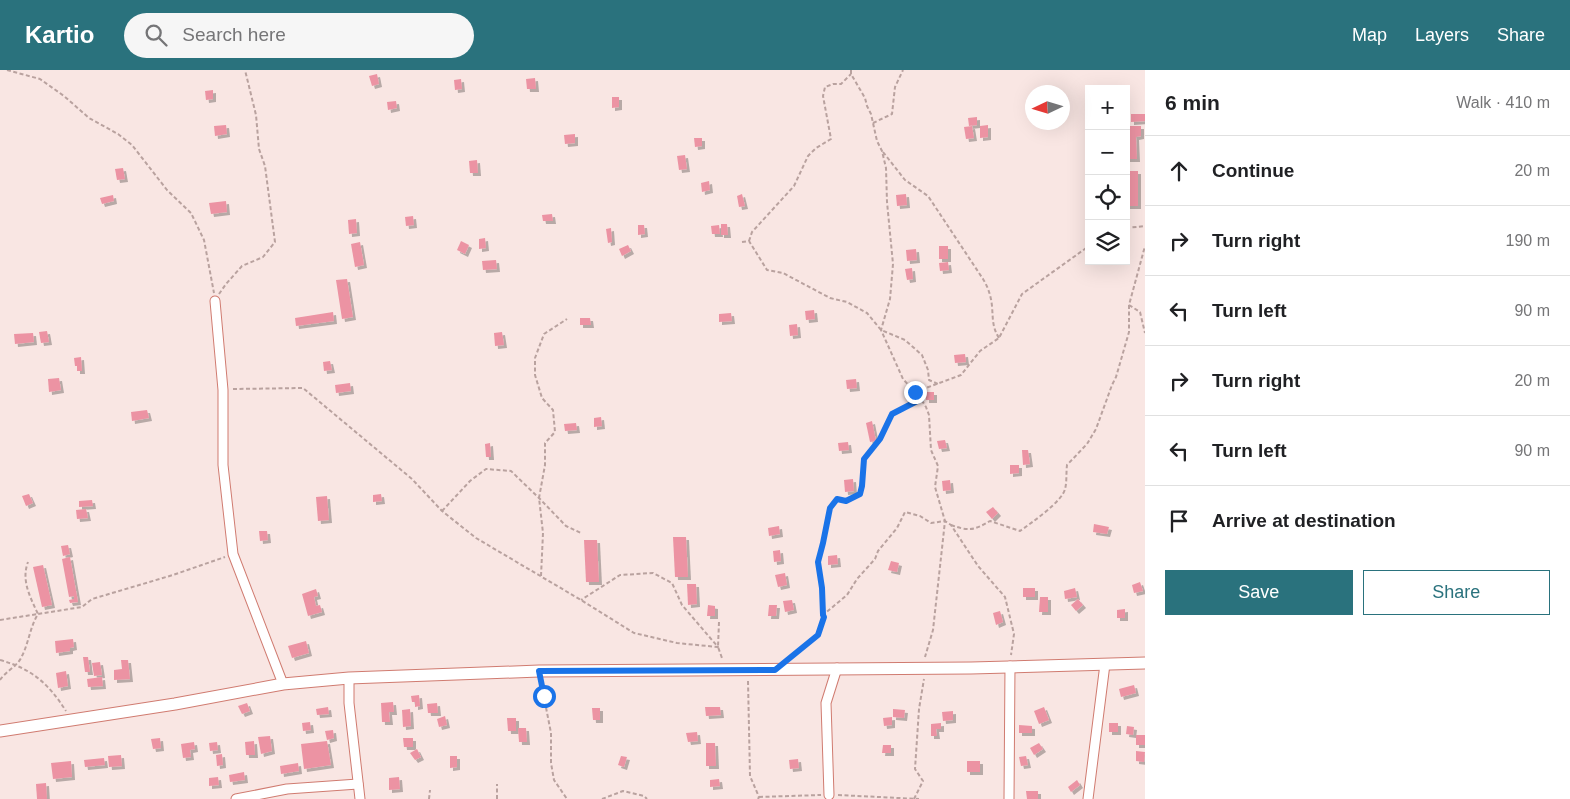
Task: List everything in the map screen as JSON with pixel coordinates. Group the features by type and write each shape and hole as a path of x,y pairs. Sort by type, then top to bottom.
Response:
{"street":[{"path":"215,301 224,390 223,465 233,554 283,684"},
{"path":"0,731 175,704 283,684 349,678 539,671 775,670 1145,663"},
{"path":"1088,799 1105,664"},
{"path":"1008,799 1010,666"},
{"path":"829,795 826,703 837,668"},
{"path":"349,678 349,703 360,799"},
{"path":"236,799 286,789 358,784"},
{"path":"286,789 288,799"}],"path":[{"path":"7,70 40,79 64,96 89,118 118,134 132,146 167,190 190,214 204,240 215,301"},
{"path":"215,301 226,284 242,266 263,257 275,242 265,166 259,149 256,115 245,70"},
{"path":"851,70 865,98 877,141 882,151 905,180 928,196 987,286 992,304 994,330 998,338"},
{"path":"873,124 892,114 895,87 903,70"},
{"path":"749,240 752,232 794,186 808,156 816,148 831,139 823,96 825,87 833,84 842,84 852,74"},
{"path":"881,330 890,299 893,264 887,212 886,168 882,151"},
{"path":"1130,228 1145,226"},
{"path":"742,242 749,240"},
{"path":"749,240 767,270 783,273 830,298 847,302 867,313 881,330 903,379 926,406 931,450 938,466 935,487 945,521 933,630 924,655 926,668 919,709 915,769 923,781 914,799"},
{"path":"950,525 965,530 978,528 990,521 1020,531 1048,510 1061,497 1065,489 1066,466 1087,444 1096,429 1116,377 1129,332 1129,305 1145,246"},
{"path":"915,392 961,376 980,351 998,338 1022,294 1085,249"},
{"path":"1129,305 1140,312 1145,333"},
{"path":"541,576 543,533 539,498 545,465 545,443 555,432 553,410 542,398 535,375 535,358 544,334 567,319"},
{"path":"881,330 905,340 922,355 928,370 929,380 938,384"},
{"path":"224,390 303,388 412,479 442,511 476,538 634,633 677,643 718,647"},
{"path":"775,670 818,635 824,617 818,562 830,508 837,499 846,501 860,494 864,459 880,439 892,414 921,399"},
{"path":"442,511 470,481 486,469 511,471 566,526 581,533"},
{"path":"823,615 847,594 875,559 878,551 897,528 905,512 920,516 931,523 945,521 950,525 978,566 1006,597 1014,634 1010,666"},
{"path":"0,620 82,607 92,599 173,575 233,554"},
{"path":"28,562 24,571 28,592 38,614"},
{"path":"582,600 620,575 653,573 672,583 682,605 718,647"},
{"path":"0,680 22,657 33,622 38,614"},
{"path":"719,622 718,647 725,670"},
{"path":"0,660 16,664 35,675 56,696 72,719"},
{"path":"748,670 750,776 758,799"},
{"path":"539,671 550,733 551,763 554,780 567,799"},
{"path":"497,784 497,799"},
{"path":"429,799 430,790"},
{"path":"602,799 623,791 644,796 647,799"}],"building":[{"path":"377,74 379,84 372,86 369,76"},
{"path":"535,78 536,89 527,89 526,79"},
{"path":"461,79 462,89 455,90 454,80"},
{"path":"213,90 213,99 206,100 205,91"},
{"path":"612,97 619,97 619,107 612,108"},
{"path":"396,101 397,108 388,110 387,102"},
{"path":"1131,114 1145,114 1145,121 1131,122"},
{"path":"977,117 977,125 969,126 968,118"},
{"path":"226,125 227,134 215,136 214,126"},
{"path":"988,125 988,137 980,138 980,126"},
{"path":"972,126 974,138 966,139 964,127"},
{"path":"1130,126 1141,126 1141,136 1136,137 1137,159 1130,159"},
{"path":"575,134 575,143 565,144 564,135"},
{"path":"694,138 702,138 702,146 695,147"},
{"path":"685,155 687,169 679,170 677,156"},
{"path":"477,160 478,173 470,173 469,161"},
{"path":"123,168 125,179 117,180 115,169"},
{"path":"1130,171 1138,171 1138,206 1130,206"},
{"path":"709,181 710,190 702,192 701,183"},
{"path":"742,194 745,206 739,207 737,196"},
{"path":"906,194 907,205 897,206 896,195"},
{"path":"113,195 114,201 102,204 100,198"},
{"path":"226,201 227,212 211,214 209,203"},
{"path":"552,214 553,221 543,221 542,215"},
{"path":"413,216 414,225 406,226 405,217"},
{"path":"356,219 357,233 349,234 348,220"},
{"path":"721,224 727,224 728,235 721,235"},
{"path":"638,225 644,225 645,234 638,235"},
{"path":"719,225 720,234 712,234 711,226"},
{"path":"611,228 612,242 608,243 606,229"},
{"path":"485,238 486,248 479,249 479,239"},
{"path":"461,241 469,245 465,254 457,250"},
{"path":"360,242 364,265 355,267 351,244"},
{"path":"628,245 631,251 622,256 619,249"},
{"path":"939,246 948,246 948,259 939,259"},
{"path":"916,249 917,260 907,261 906,250"},
{"path":"496,260 497,269 483,270 482,261"},
{"path":"948,262 949,270 940,271 939,263"},
{"path":"912,268 913,279 907,280 905,269"},
{"path":"347,279 353,317 342,319 336,280"},
{"path":"814,310 815,319 806,320 805,311"},
{"path":"333,312 334,321 296,326 295,318"},
{"path":"731,313 732,321 719,322 719,314"},
{"path":"580,318 590,318 591,325 580,325"},
{"path":"797,324 798,335 790,336 789,325"},
{"path":"47,331 49,342 41,343 39,332"},
{"path":"502,332 504,345 495,346 494,333"},
{"path":"33,333 34,342 15,344 14,334"},
{"path":"965,354 966,362 955,363 954,355"},
{"path":"81,357 82,371 77,371 74,358"},
{"path":"330,361 332,370 324,371 323,362"},
{"path":"59,378 61,390 49,392 48,379"},
{"path":"856,379 857,388 847,389 846,380"},
{"path":"350,383 351,391 336,393 335,385"},
{"path":"926,392 934,392 934,400 926,400"},
{"path":"147,410 149,418 132,421 131,412"},
{"path":"601,417 602,426 594,427 594,418"},
{"path":"872,421 876,441 870,442 866,423"},
{"path":"576,423 577,430 565,431 564,424"},
{"path":"945,440 947,448 939,449 937,441"},
{"path":"848,442 849,450 839,451 838,443"},
{"path":"490,443 491,457 486,457 485,444"},
{"path":"1022,450 1028,450 1030,464 1023,465"},
{"path":"1010,465 1019,465 1019,473 1010,474"},
{"path":"853,479 854,491 845,492 844,480"},
{"path":"950,480 951,490 943,491 942,481"},
{"path":"29,494 33,503 26,506 22,496"},
{"path":"381,494 382,501 373,502 373,495"},
{"path":"327,496 329,520 318,521 316,497"},
{"path":"92,500 93,506 79,507 79,501"},
{"path":"993,507 998,513 992,519 986,512"},
{"path":"86,509 88,518 77,519 76,510"},
{"path":"1094,524 1109,527 1107,534 1093,532"},
{"path":"779,526 780,534 769,536 768,528"},
{"path":"259,531 267,531 268,540 260,541"},
{"path":"673,537 686,537 688,577 675,577"},
{"path":"584,540 597,540 599,582 586,582"},
{"path":"68,545 70,554 63,556 61,546"},
{"path":"780,550 781,561 774,562 773,551"},
{"path":"837,555 838,564 828,565 828,556"},
{"path":"70,557 78,602 70,603 69,600 74,599 74,596 69,597 62,559"},
{"path":"891,561 899,563 897,572 888,570"},
{"path":"43,565 52,605 42,607 33,567"},
{"path":"785,573 787,585 778,587 775,575"},
{"path":"1140,582 1143,591 1134,593 1132,585"},
{"path":"687,584 696,584 697,604 688,605"},
{"path":"1023,588 1035,588 1035,597 1023,597"},
{"path":"1075,588 1077,597 1065,599 1064,591"},
{"path":"316,589 318,596 314,597 316,606 320,605 322,612 308,616 302,594"},
{"path":"1040,597 1048,597 1048,612 1039,612"},
{"path":"1078,599 1083,605 1076,611 1071,605"},
{"path":"792,600 794,610 785,612 783,601"},
{"path":"708,605 715,606 715,616 707,616"},
{"path":"769,605 777,605 776,616 768,616"},
{"path":"1125,609 1125,618 1117,618 1117,610"},
{"path":"1000,611 1003,622 996,625 993,613"},
{"path":"73,639 74,647 70,648 70,651 56,653 55,641"},
{"path":"306,641 309,653 292,658 288,646"},
{"path":"83,657 88,657 90,672 85,672"},
{"path":"121,660 128,660 130,679 114,680 114,670 122,669"},
{"path":"100,662 102,675 94,676 92,663"},
{"path":"66,671 68,686 58,688 56,673"},
{"path":"102,677 103,686 88,687 87,679"},
{"path":"1134,685 1136,693 1121,697 1119,689"},
{"path":"419,695 420,706 415,707 415,702 412,702 411,696"},
{"path":"393,702 394,712 389,712 390,722 382,722 381,703"},
{"path":"247,703 250,711 242,714 238,706"},
{"path":"437,703 438,713 428,713 427,704"},
{"path":"328,707 329,714 317,715 316,709"},
{"path":"705,707 720,707 721,715 706,716"},
{"path":"1044,707 1049,720 1039,724 1034,711"},
{"path":"592,708 600,708 600,720 593,720"},
{"path":"410,709 411,726 403,727 402,710"},
{"path":"893,709 905,710 904,718 893,717"},
{"path":"953,711 953,720 943,721 942,712"},
{"path":"445,716 447,725 439,727 437,719"},
{"path":"892,717 892,725 884,726 883,718"},
{"path":"507,718 516,718 516,731 508,731"},
{"path":"310,722 311,730 303,731 302,723"},
{"path":"941,723 941,729 936,729 937,736 931,736 931,724"},
{"path":"1109,723 1118,723 1118,732 1109,732"},
{"path":"1019,725 1032,726 1032,733 1019,733"},
{"path":"1127,726 1134,727 1133,735 1126,734"},
{"path":"518,728 526,728 527,742 519,742"},
{"path":"333,730 334,738 327,740 325,731"},
{"path":"697,732 698,741 688,742 686,733"},
{"path":"1136,735 1145,735 1145,745 1136,745"},
{"path":"270,736 272,751 261,754 258,737"},
{"path":"160,738 161,748 153,749 151,739"},
{"path":"403,738 413,738 413,747 404,747"},
{"path":"254,741 255,755 246,755 245,742"},
{"path":"327,741 331,765 304,769 301,744"},
{"path":"194,742 195,749 190,750 191,757 183,758 181,744"},
{"path":"217,742 218,750 210,751 209,743"},
{"path":"706,743 715,743 716,766 706,766"},
{"path":"1039,743 1043,749 1034,755 1030,748"},
{"path":"883,745 891,745 891,753 882,753"},
{"path":"417,749 421,757 415,760 410,753"},
{"path":"1136,751 1145,752 1144,762 1136,761"},
{"path":"222,754 223,765 217,766 216,755"},
{"path":"121,755 122,766 109,767 108,756"},
{"path":"450,756 457,756 457,767 450,768"},
{"path":"621,756 627,757 624,767 618,765"},
{"path":"1026,756 1028,765 1021,766 1019,757"},
{"path":"104,758 105,765 85,767 84,760"},
{"path":"798,759 799,768 790,769 789,760"},
{"path":"71,761 72,777 53,779 51,763"},
{"path":"967,761 980,761 980,772 967,772"},
{"path":"298,763 299,771 281,774 280,766"},
{"path":"244,772 245,780 230,782 229,775"},
{"path":"218,777 219,785 209,786 209,778"},
{"path":"399,777 400,789 389,790 389,778"},
{"path":"719,779 720,786 710,787 710,780"},
{"path":"1077,780 1080,785 1071,792 1068,787"},
{"path":"46,783 47,799 37,799 36,784"},
{"path":"1026,791 1038,791 1038,799 1027,799"}],"route":[{"path":"544,696 539,671 775,670 818,635 824,617 818,562 830,508 837,499 846,501 860,494 864,459 880,439 892,414 921,399 915,392"}]}
